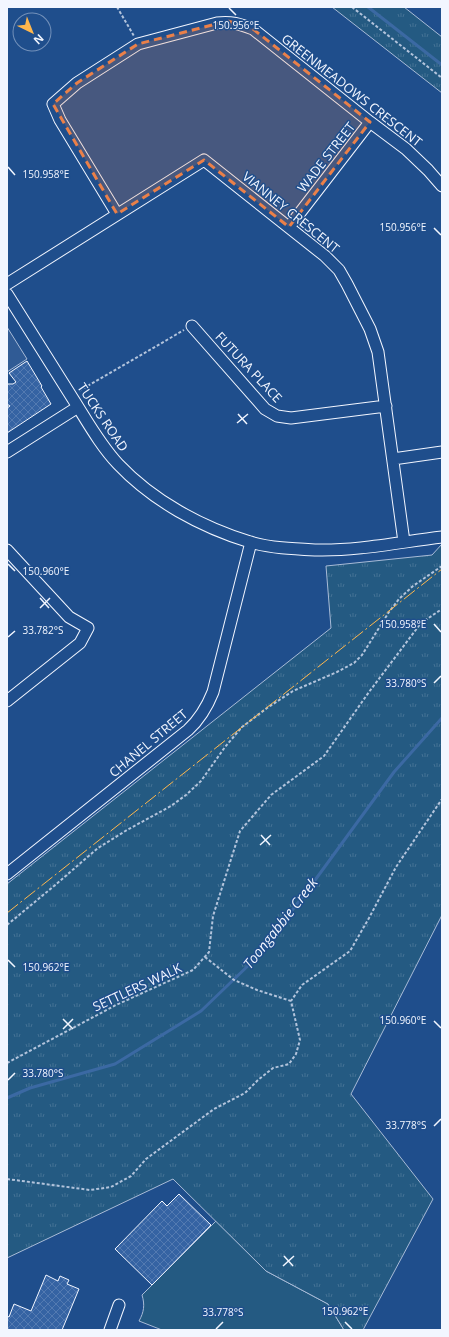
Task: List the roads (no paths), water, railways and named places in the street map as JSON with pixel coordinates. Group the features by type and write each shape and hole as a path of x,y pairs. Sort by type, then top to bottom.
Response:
{"street":[{"name":"GREENMEADOWS CRESCENT","path":"117,214 60,120 53,104 77,83 138,44 217,23 228,22 238,23 253,29 406,149 442,186"},
{"name":"WADE STREET","path":"289,227 370,122"},
{"name":"VIANNEY CRESCENT","path":"7,284 204,160 325,256 339,270 347,284 370,329 378,352 404,542"},
{"name":"TUCKS ROAD","path":"7,294 78,407 118,464 154,496 179,512 203,524 251,542 284,548 317,550 364,548 442,537"},
{"name":"FUTURA PLACE","path":"192,326 265,409 277,416 291,418 386,406"},
{"path":"7,452 78,407"},
{"path":"393,459 442,452"},
{"name":"CHANEL STREET","path":"7,874 182,735 198,720 208,706 213,692 251,542"},
{"path":"7,550 69,617 88,628 80,643 7,701"},
{"path":"110,1330 119,1305"}],"waterway":[{"path":"368,7 442,65"},
{"name":"Toongabbie Creek","path":"7,1098 30,1088 115,1064 201,1011 253,961 310,887 394,772 442,718"}]}
